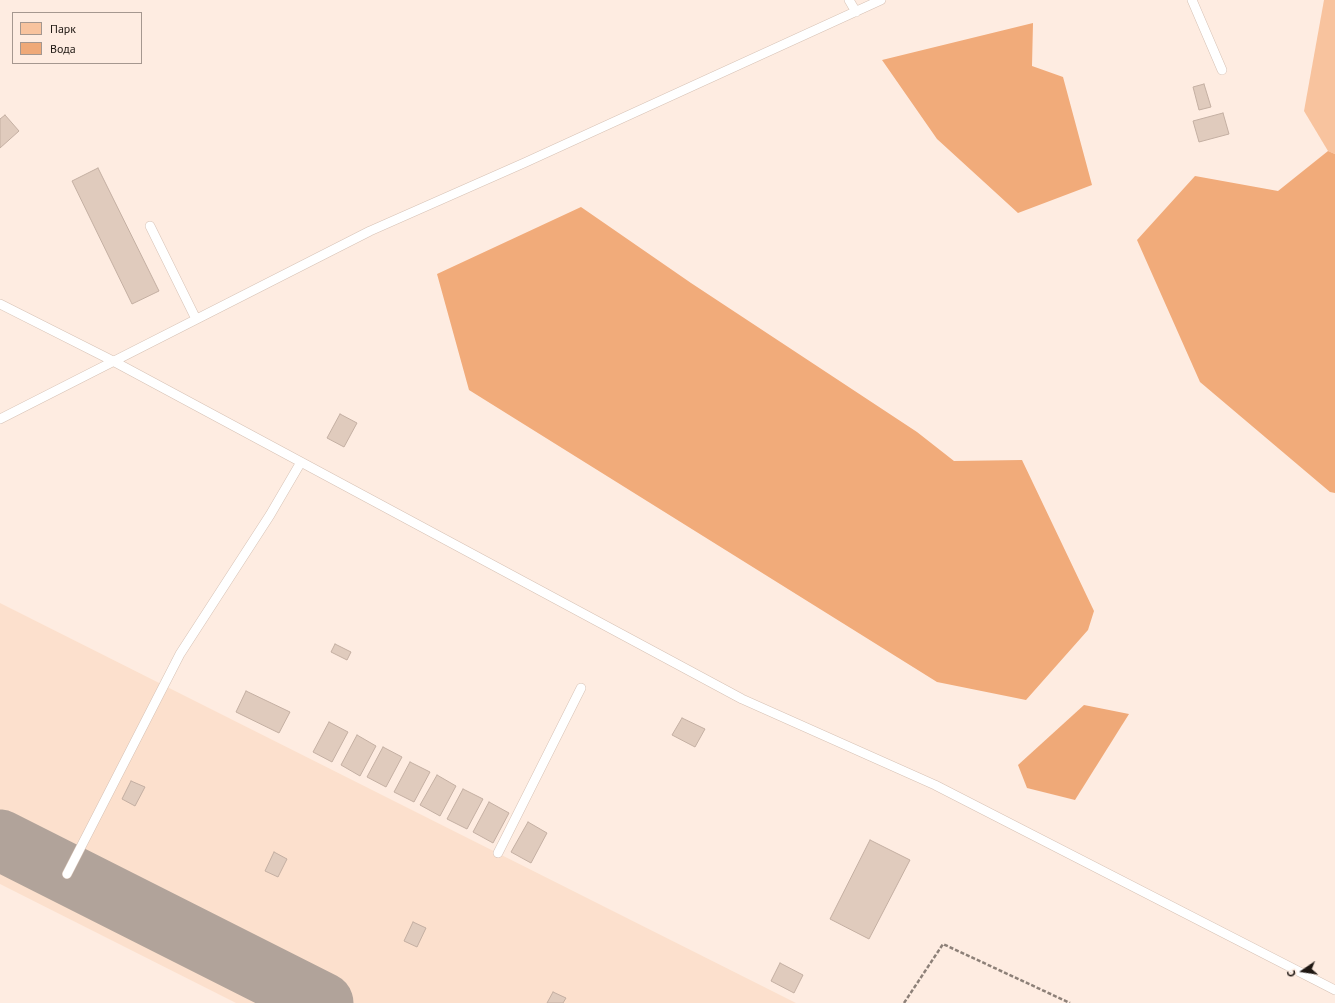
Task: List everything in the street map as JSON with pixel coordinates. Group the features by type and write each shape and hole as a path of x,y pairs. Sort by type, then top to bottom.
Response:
{"lane":[{"path":"850,0 856,12"},
{"path":"0,420 370,231 524,163 881,0"},
{"path":"1192,0 1222,70"},
{"path":"150,226 196,319"},
{"path":"0,304 301,462 742,699 935,785 1335,990"},
{"path":"67,874 180,654 270,515 301,462"},
{"path":"498,853 581,688"}],"path":[{"path":"904,1003 943,944 1070,1003"}],"shaded area":[{"path":"1033,23 1032,66 1063,77 1092,185 1018,213 937,139 882,60"},
{"path":"1328,151 1335,154 1335,493 1330,492 1200,382 1137,240 1195,176 1278,191"},
{"path":"581,207 691,283 917,432 954,461 1022,460 1094,611 1088,630 1026,700 937,682 469,390 437,274"},
{"path":"0,603 796,1003 236,1003 0,884"}],"green space":[{"path":"1324,0 1335,0 1335,154 1328,151 1304,111"}],"water":[{"path":"1084,705 1129,714 1075,800 1027,788 1018,765"}],"building":[{"path":"1204,84 1211,107 1199,110 1193,87"},
{"path":"1223,113 1229,134 1199,142 1193,121"},
{"path":"5,115 19,131 0,148 0,119"},
{"path":"98,168 159,291 132,304 72,181"},
{"path":"340,414 357,423 344,447 327,438"},
{"path":"335,644 351,652 347,660 331,652"},
{"path":"246,691 290,712 279,733 236,712"},
{"path":"682,718 705,729 695,747 672,735"},
{"path":"329,722 348,732 332,762 313,752"},
{"path":"357,735 376,746 360,776 341,765"},
{"path":"383,747 402,757 386,787 367,777"},
{"path":"410,762 430,772 414,802 394,792"},
{"path":"437,775 456,786 440,816 420,805"},
{"path":"131,781 145,787 135,806 122,799"},
{"path":"463,789 483,799 467,829 447,819"},
{"path":"489,802 509,813 493,843 473,832"},
{"path":"528,822 547,833 531,863 511,852"},
{"path":"870,840 910,860 869,939 830,919"},
{"path":"274,852 287,859 278,877 265,871"},
{"path":"413,922 426,928 417,947 404,941"},
{"path":"780,963 803,975 794,993 771,981"},
{"path":"553,992 566,998 563,1003 547,1003"}],"taxiway":[{"path":"0,840 323,1003"}]}
